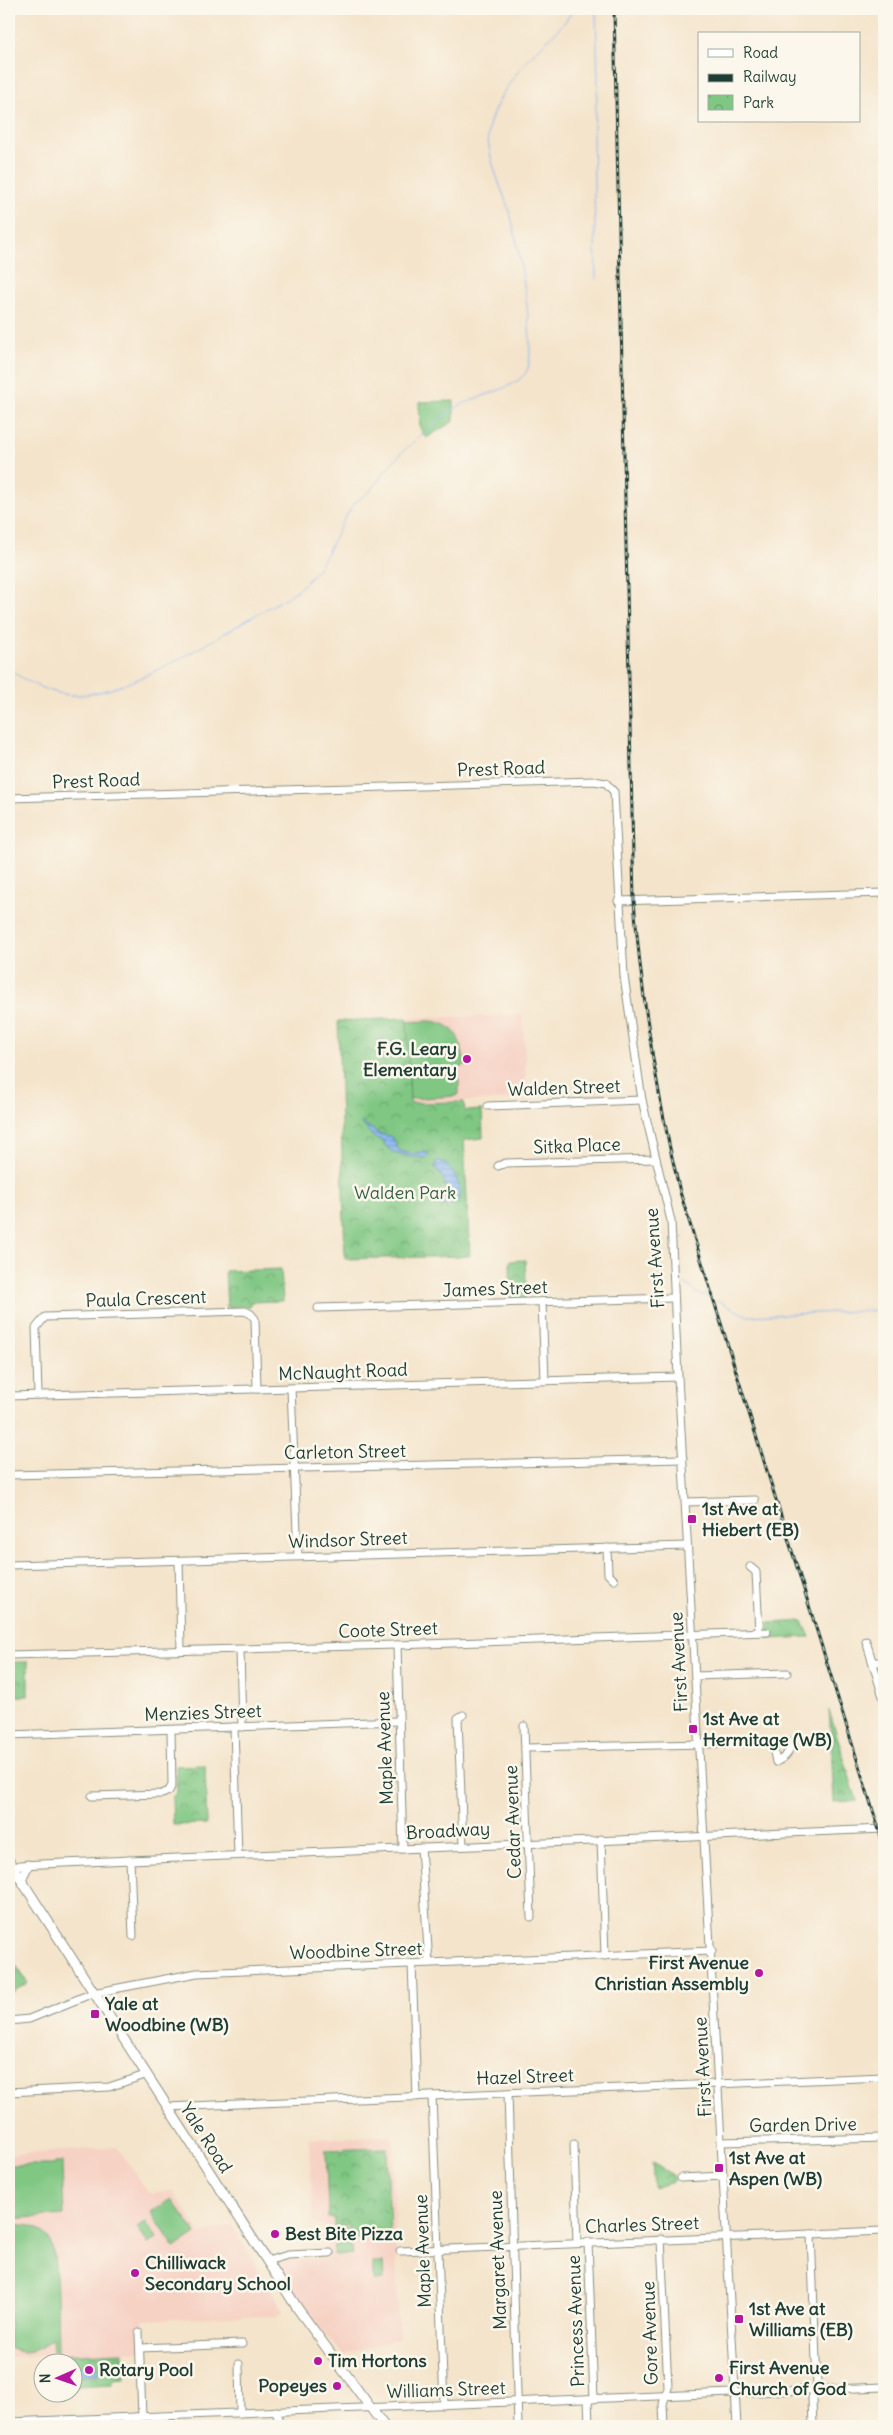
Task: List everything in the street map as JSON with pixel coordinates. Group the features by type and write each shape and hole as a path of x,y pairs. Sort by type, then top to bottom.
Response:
{"main road":[{"name":"Yale Road","path":"11,1865 298,2309 384,2426"},
{"path":"20,1879 28,1865"}],"street":[{"name":"Prest Road","path":"9,798 600,782 611,787 614,792 618,901"},
{"path":"618,901 884,892"},
{"name":"First Avenue","path":"618,901 624,976 642,1100 671,1221 737,2426"},
{"name":"Walden Street","path":"488,1106 642,1100"},
{"name":"Sitka Place","path":"498,1166 656,1159"},
{"name":"James Street","path":"318,1308 674,1298"},
{"path":"542,1302 545,1380"},
{"name":"Paula Crescent","path":"38,1395 36,1328 45,1317 245,1311 255,1319 257,1389"},
{"name":"McNaught Road","path":"9,1396 678,1376"},
{"path":"291,1388 298,1556"},
{"name":"Carleton Street","path":"9,1475 683,1459"},
{"path":"686,1502 755,1500"},
{"name":"Windsor Street","path":"9,1564 179,1561 688,1546"},
{"path":"607,1548 608,1574 614,1580"},
{"path":"179,1561 181,1650"},
{"name":"Coote Street","path":"9,1655 240,1650 763,1632 756,1572 750,1567"},
{"path":"866,1641 884,1700"},
{"name":"Maple Avenue","path":"397,1645 403,1849"},
{"path":"238,1855 240,1650"},
{"path":"873,1662 884,1662"},
{"path":"695,1676 787,1673"},
{"path":"463,1846 458,1718 464,1715"},
{"name":"Menzies Street","path":"9,1735 398,1721"},
{"name":"Cedar Avenue","path":"524,1726 531,1917"},
{"path":"92,1796 162,1794 169,1791 172,1785 170,1730"},
{"path":"526,1748 772,1742"},
{"name":"Broadway","path":"11,1865 601,1839 884,1829"},
{"path":"601,1839 605,1956"},
{"path":"422,1848 429,1963"},
{"path":"130,1860 133,1936"},
{"name":"Woodbine Street","path":"9,2020 29,2019 93,1993 197,1973 712,1952"},
{"path":"412,1964 417,2097"},
{"path":"9,2092 109,2087 146,2075"},
{"name":"Hazel Street","path":"167,2107 884,2077"},
{"name":"Margaret Avenue","path":"508,2093 518,2426"},
{"name":"Maple Avenue","path":"432,2096 444,2405"},
{"name":"Garden Drive","path":"722,2142 884,2138"},
{"name":"Princess Avenue","path":"574,2144 577,2243"},
{"path":"681,2178 724,2176"},
{"name":"Charles Street","path":"400,2251 884,2231"},
{"path":"811,2234 817,2385 812,2398 813,2426"},
{"name":"Gore Avenue","path":"661,2239 666,2396 663,2404 664,2426"},
{"name":"Princess Avenue","path":"588,2242 591,2399 589,2426"},
{"path":"267,2261 288,2254 330,2253"},
{"path":"137,2426 139,2417 139,2332"},
{"path":"140,2348 242,2344"},
{"path":"238,2364 240,2413"},
{"name":"Williams Street","path":"9,2422 17,2424 276,2411 884,2387"},
{"path":"276,2411 280,2426"}],"shaded area":[{"name":"F.G. Leary Elementary","path":"523,1015 527,1099 410,1103 407,1018"},
{"path":"392,2135 399,2339 344,2355 302,2310 272,2263 276,2260 326,2258 325,2225 313,2225 309,2139"},
{"name":"Chilliwack Secondary School","path":"117,2147 149,2193 173,2191 201,2234 232,2226 284,2311 276,2316 143,2320 144,2351 82,2354 82,2352 32,2352 32,2356 9,2357 9,2155"}],"green space":[{"path":"454,401 454,421 426,438 420,428 419,402"},
{"name":"Walden Park","path":"407,1018 410,1103 464,1102 465,1111 482,1110 483,1138 464,1140 470,1256 345,1259 338,1021"},
{"path":"439,1022 452,1029 459,1041 465,1065 459,1068 459,1094 455,1096 392,1100 384,1023"},
{"path":"525,1260 527,1299 511,1299 510,1261"},
{"path":"281,1269 283,1301 250,1302 250,1306 227,1307 225,1271"},
{"path":"803,1621 810,1637 769,1639 768,1623"},
{"path":"9,1662 28,1662 28,1696 9,1696"},
{"path":"829,1710 857,1801 834,1802 831,1743 802,1744 802,1742 831,1740"},
{"path":"205,1765 207,1824 173,1825 172,1797 177,1792 176,1766"},
{"path":"9,1955 28,1983 9,1994"},
{"path":"387,2148 390,2237 350,2239 349,2226 335,2227 335,2218 328,2218 326,2150"},
{"path":"55,2162 62,2162 64,2215 9,2219 9,2165 54,2165"},
{"path":"652,2163 673,2175 673,2182 654,2188"},
{"path":"172,2199 196,2234 175,2248 151,2212"},
{"path":"146,2222 157,2238 148,2244 137,2227"},
{"path":"19,2225 32,2226 40,2230 49,2239 52,2248 56,2276 58,2351 53,2351 52,2338 32,2351 21,2352 9,2348 9,2227"},
{"path":"334,2229 347,2229 347,2243 335,2243"},
{"path":"335,2245 351,2245 353,2254 335,2256"},
{"path":"373,2263 383,2263 384,2280 373,2280"},
{"path":"123,2352 124,2378 113,2379 113,2384 82,2386 82,2354"}],"water":[{"path":"361,1122 378,1133 392,1137 398,1149 407,1154 427,1152 429,1155 426,1158 396,1153 386,1146 382,1140 374,1138"},
{"path":"439,1161 449,1168 459,1184 459,1202 446,1206 439,1205 446,1189 443,1178 435,1167 436,1162"},
{"path":"97,2365 98,2374 82,2375 82,2366"}],"waterway":[{"path":"9,669 23,679 50,691 68,695 96,693 142,677 213,640 282,600 302,586 322,562 354,504 372,489 397,457 429,428 461,405 509,386 524,375 528,368 530,355 525,291 510,213 491,156 488,132 493,112 509,84 528,59 561,27 573,9"},
{"path":"596,9 598,85 593,136 596,280"},
{"path":"685,1283 697,1293 710,1297"},
{"path":"717,1300 747,1316 884,1310"}],"railway":[{"path":"614,9 634,901 641,975 651,1047 671,1155 680,1192 884,1846"}],"place":[{"name":"F.G. Leary Elementary","path":"467,1059"},
{"name":"1st Ave at Hiebert (EB)","path":"692,1519"},
{"name":"1st Ave at Hermitage (WB)","path":"693,1729"},
{"name":"First Avenue Christian Assembly","path":"759,1973"},
{"name":"Yale at Woodbine (WB)","path":"95,2014"},
{"name":"1st Ave at Aspen (WB)","path":"719,2168"},
{"name":"Best Bite Pizza","path":"275,2234"},
{"name":"Chilliwack Secondary School","path":"135,2273"},
{"name":"1st Ave at Williams (EB)","path":"739,2319"},
{"name":"Tim Hortons","path":"318,2361"},
{"name":"Rotary Pool","path":"89,2370"},
{"name":"First Avenue Church of God","path":"719,2378"},
{"name":"Popeyes","path":"337,2386"}]}
